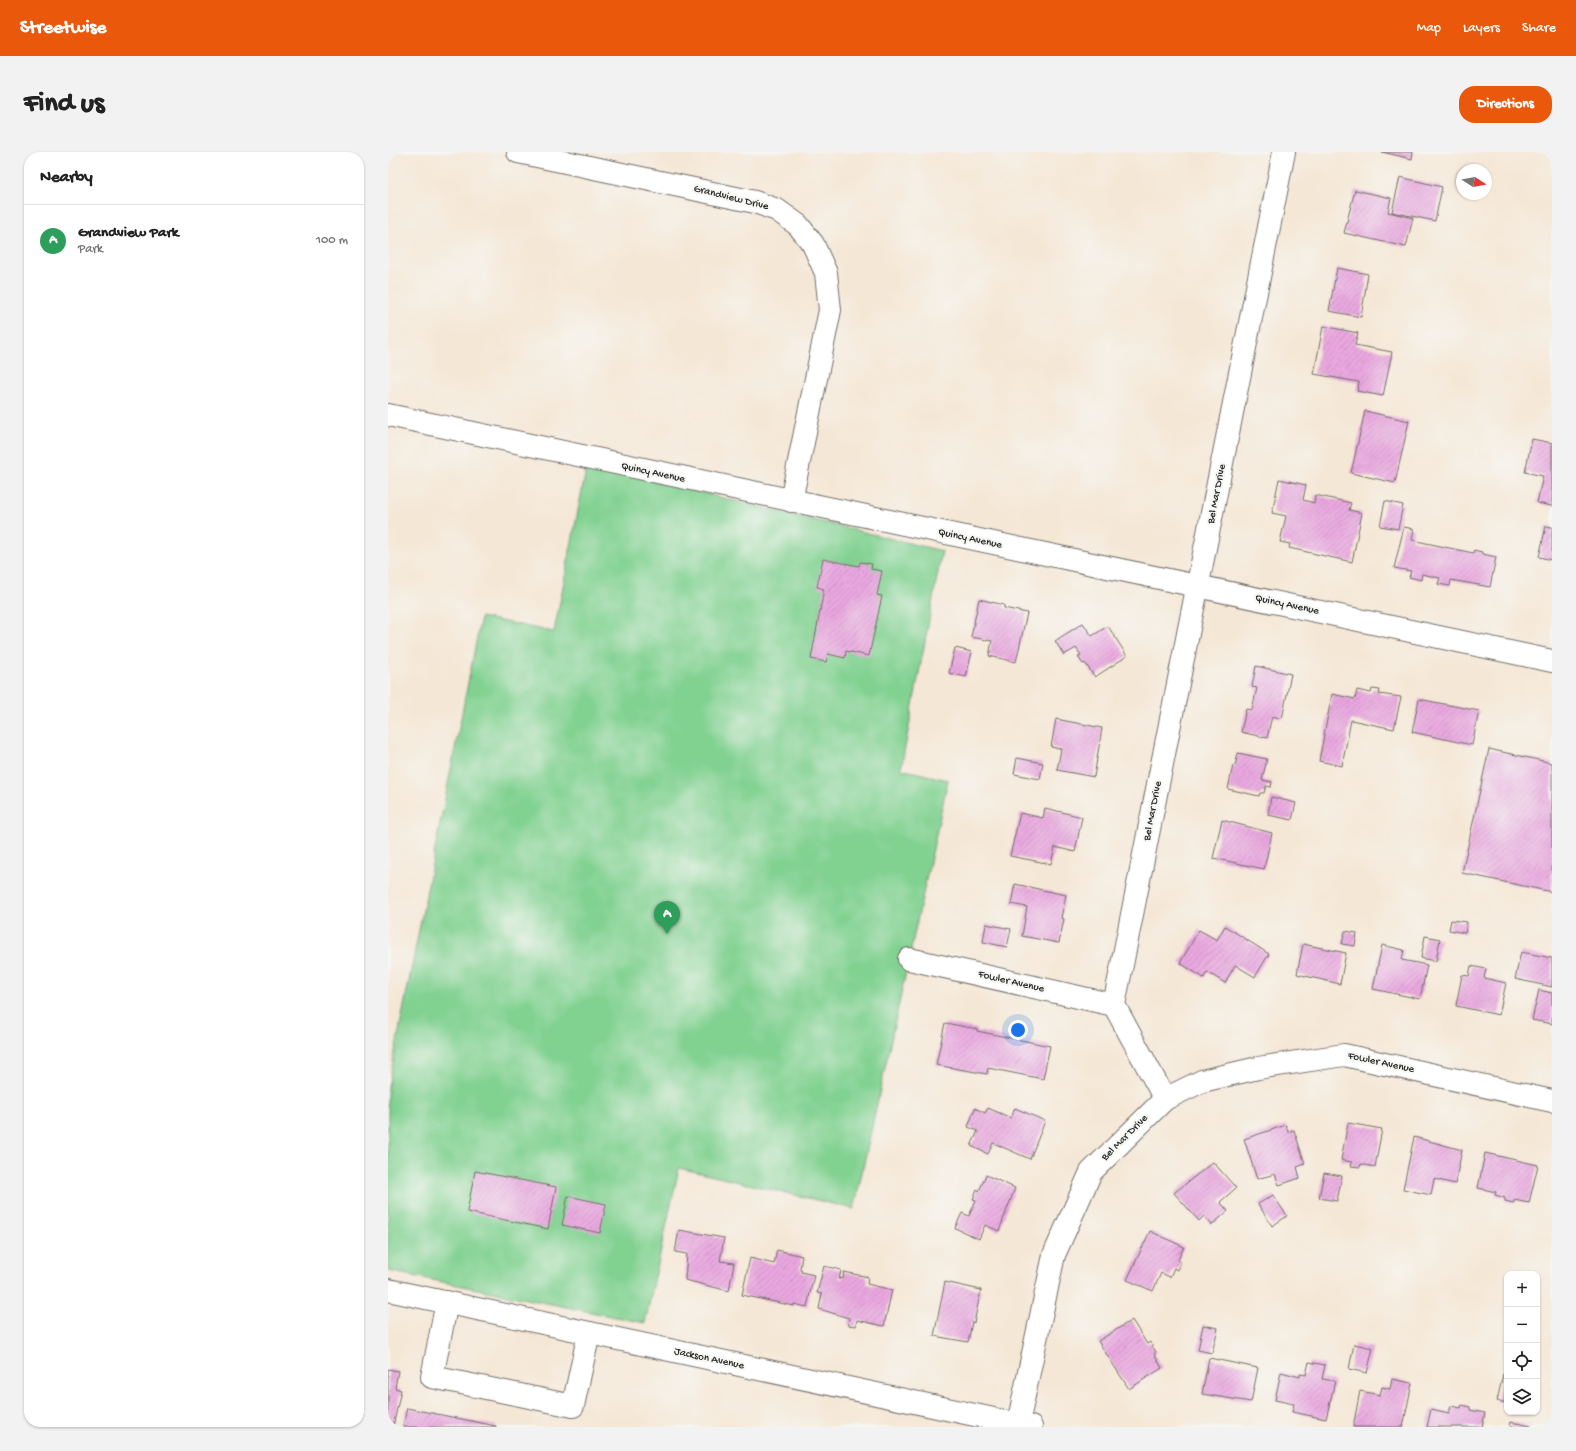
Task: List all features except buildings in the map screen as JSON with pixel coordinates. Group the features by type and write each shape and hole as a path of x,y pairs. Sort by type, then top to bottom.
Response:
{"street":[{"name":"Grandview Drive","path":"518,152 755,202 777,210 798,225 813,244 826,273 830,310 791,501"},
{"name":"Bel Mar Drive","path":"1114,1005 1199,587 1284,152"},
{"name":"Quincy Avenue","path":"388,416 1552,661"},
{"name":"Fowler Avenue","path":"909,959 1114,1005"},
{"path":"1114,1005 1165,1099"},
{"name":"Fowler Avenue","path":"1165,1099 1202,1081 1258,1068 1344,1055 1552,1101"},
{"name":"Bel Mar Drive","path":"1024,1426 1054,1255 1057,1248 1091,1172 1165,1099"},
{"name":"Jackson Avenue","path":"388,1290 1024,1426"},
{"path":"447,1302 432,1377 573,1406 589,1334"}],"green space":[{"path":"587,465 942,551 901,769 948,780 854,1209 679,1168 645,1323 388,1271 388,1087 481,617 554,632"}],"place":[{"name":"Grandview Park","path":"667,934"}]}
